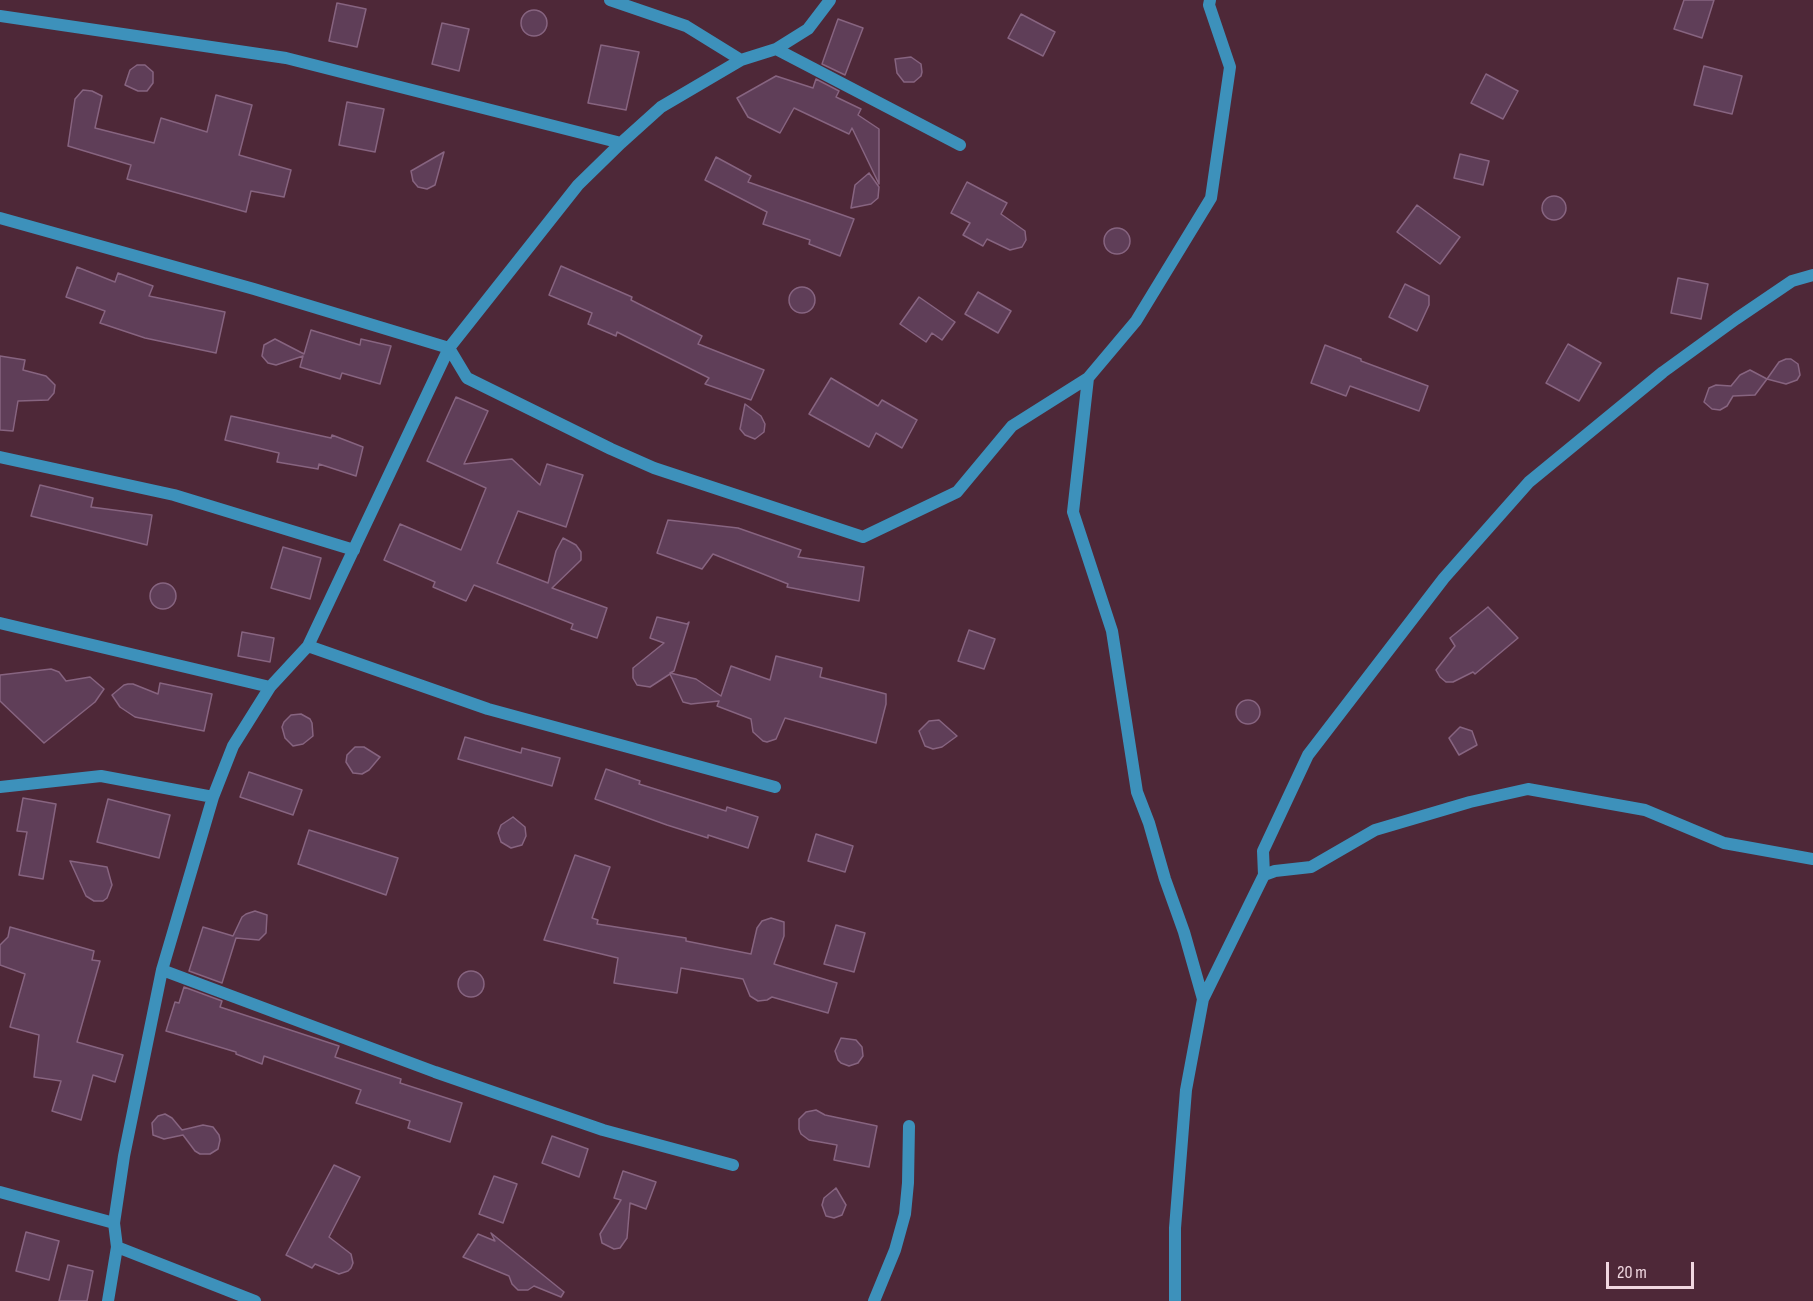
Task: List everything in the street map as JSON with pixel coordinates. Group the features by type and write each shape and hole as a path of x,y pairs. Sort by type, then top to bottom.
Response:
{"street":[{"path":"610,0 686,26 741,60"},
{"path":"108,1301 117,1247 114,1222 124,1156 162,970 213,797 233,746 270,687 308,646 449,348 578,186 621,143 661,107 741,60 776,49 808,29 830,0"},
{"path":"0,218 254,289 449,348 467,378 611,449 654,468 863,537 957,492 1012,426 1088,378 1136,321 1211,198 1230,68 1209,5 1210,0"},
{"path":"0,16 286,58 621,143"},
{"path":"776,49 960,146"},
{"path":"1174,1301 1174,1227 1186,1090 1203,999 1264,875 1263,851 1308,755 1444,578 1529,482 1663,372 1792,281 1813,275"},
{"path":"1088,378 1073,512 1113,631 1137,792 1184,932 1203,999"},
{"path":"0,457 174,495 354,550"},
{"path":"0,623 270,687"},
{"path":"308,646 488,710 775,788"},
{"path":"0,787 101,776 213,797"},
{"path":"1264,875 1311,867 1375,830 1470,802 1528,789 1646,810 1725,843 1813,859"},
{"path":"162,970 414,1064 592,1126 734,1165"},
{"path":"874,1301 895,1250 905,1214 909,1126"},
{"path":"0,1192 114,1222"},
{"path":"117,1247 255,1301"}],"building":[{"path":"1684,0 1714,0 1702,38 1674,29"},
{"path":"337,3 366,9 357,47 329,41"},
{"path":"534,10 543,14 547,23 543,32 534,36 525,32 521,23 525,14"},
{"path":"1021,14 1055,32 1043,56 1008,38"},
{"path":"838,19 863,28 845,75 822,64"},
{"path":"442,23 469,29 459,71 432,64"},
{"path":"601,45 639,52 626,110 588,103"},
{"path":"911,57 921,64 921,76 914,82 904,82 897,73 895,59"},
{"path":"137,65 145,65 153,72 153,83 147,91 138,91 125,85 130,70"},
{"path":"1704,66 1742,76 1732,114 1694,105"},
{"path":"1486,74 1518,91 1503,119 1471,103"},
{"path":"776,76 813,88 816,79 839,91 836,97 861,109 858,115 879,129 879,184 852,128 849,134 794,108 780,133 748,117 737,98"},
{"path":"83,90 102,96 95,128 154,143 161,118 207,132 216,95 252,105 239,155 291,170 284,197 251,191 246,212 127,179 131,165 68,146 75,99"},
{"path":"347,102 384,109 375,152 339,145"},
{"path":"444,152 435,185 427,189 418,187 413,181 411,171"},
{"path":"1460,154 1489,161 1483,185 1454,178"},
{"path":"716,157 751,176 748,182 854,219 840,256 809,244 810,240 763,224 767,212 705,180"},
{"path":"869,173 879,187 878,198 871,204 851,208 855,185"},
{"path":"967,182 1007,203 1001,214 1025,231 1026,240 1022,247 1010,250 987,239 983,246 963,235 970,223 951,213"},
{"path":"1554,196 1563,199 1566,208 1563,217 1554,220 1545,217 1542,208 1545,199"},
{"path":"1417,205 1460,237 1440,264 1397,232"},
{"path":"1117,228 1126,232 1130,241 1126,250 1117,254 1108,250 1104,241 1108,232"},
{"path":"561,266 632,297 631,300 702,336 698,344 764,370 751,400 705,384 709,378 617,332 616,336 588,324 592,313 549,295"},
{"path":"77,267 115,282 118,273 153,286 149,296 225,312 216,353 145,338 100,323 105,311 66,297"},
{"path":"1678,278 1708,284 1701,319 1671,313"},
{"path":"1405,284 1429,296 1429,305 1417,331 1389,317"},
{"path":"802,287 811,291 815,300 811,309 802,313 793,309 789,300 793,291"},
{"path":"978,292 1011,311 998,333 965,314"},
{"path":"919,297 955,322 942,340 932,333 926,342 900,324"},
{"path":"311,330 360,345 361,339 391,346 380,384 342,373 340,379 300,367 303,356 276,365 268,363 262,356 264,345 275,339 304,354"},
{"path":"1568,344 1601,363 1579,401 1546,383"},
{"path":"1325,345 1428,386 1419,411 1350,386 1346,396 1311,383"},
{"path":"0,356 25,360 23,370 46,376 55,385 54,393 48,400 18,401 13,431 0,430"},
{"path":"1791,359 1798,364 1800,375 1797,380 1786,384 1767,379 1779,362"},
{"path":"1750,370 1767,379 1755,395 1733,396 1727,406 1720,410 1712,409 1704,402 1709,388 1716,385 1731,386 1740,375"},
{"path":"831,378 878,406 882,400 917,420 902,448 876,433 869,447 809,414"},
{"path":"456,397 488,411 464,464 512,459 540,485 547,464 583,475 566,527 518,511 497,563 548,583 556,551 563,538 576,545 581,552 581,560 552,588 607,608 597,638 571,629 573,624 474,585 466,601 433,587 435,582 384,560 400,524 461,550 486,488 427,461"},
{"path":"745,404 761,416 765,424 764,432 755,439 745,435 740,429"},
{"path":"231,416 331,438 332,435 363,447 356,476 319,464 318,469 277,462 279,453 225,440"},
{"path":"40,485 93,498 91,507 152,515 147,545 31,516"},
{"path":"668,520 738,528 801,550 798,557 864,567 859,601 787,587 788,584 713,554 702,569 657,553"},
{"path":"283,547 321,558 310,599 271,588"},
{"path":"163,583 172,587 176,596 172,605 163,609 154,605 150,596 154,587"},
{"path":"1488,607 1518,638 1475,674 1473,672 1453,682 1446,682 1436,670 1455,646 1450,638"},
{"path":"657,617 687,624 689,622 674,671 670,673 696,679 721,696 731,666 770,680 776,656 822,668 820,677 886,694 886,704 876,743 785,718 776,739 767,742 753,732 751,719 717,706 719,701 691,704 683,702 670,674 650,687 637,685 633,678 633,668 664,643 650,638"},
{"path":"969,630 995,639 984,669 958,661"},
{"path":"242,632 274,638 270,662 238,656"},
{"path":"51,669 59,672 66,681 90,677 104,689 95,702 44,743 0,701 0,675"},
{"path":"160,683 212,694 204,731 135,717 120,707 112,695 128,684 158,694"},
{"path":"1248,700 1257,703 1260,712 1257,721 1248,724 1239,721 1236,712 1239,703"},
{"path":"301,714 310,719 313,736 303,744 293,746 285,738 282,727 291,715"},
{"path":"939,720 957,736 942,747 933,749 925,746 919,731 929,721"},
{"path":"1460,727 1472,731 1477,745 1459,755 1449,738"},
{"path":"465,737 521,753 522,748 560,758 552,786 458,759"},
{"path":"355,747 364,747 380,757 369,770 362,774 353,773 346,762 347,755"},
{"path":"606,769 640,781 639,784 726,811 727,807 758,817 748,848 667,825 595,799"},
{"path":"249,772 302,790 293,815 240,797"},
{"path":"23,798 56,804 43,879 19,875 27,832 17,831"},
{"path":"108,799 170,815 159,858 97,842"},
{"path":"513,817 525,827 526,836 522,845 511,848 501,842 498,833 501,825"},
{"path":"309,830 398,858 386,895 298,864"},
{"path":"816,834 853,846 845,872 808,861"},
{"path":"575,855 610,867 592,918 598,920 597,924 686,938 686,941 751,954 757,928 762,921 771,918 784,922 784,936 774,964 837,983 828,1013 772,997 758,1001 750,996 743,979 681,968 677,993 614,983 618,958 544,940"},
{"path":"70,861 107,867 112,885 107,898 103,901 94,901 86,896"},
{"path":"255,911 267,915 266,933 259,940 236,938 222,983 189,971 203,927 233,936 242,917"},
{"path":"836,925 865,933 854,972 824,964"},
{"path":"10,927 94,951 92,960 100,961 77,1042 123,1055 115,1082 93,1075 81,1120 52,1111 61,1081 34,1077 39,1035 10,1027 25,974 0,965 0,945 8,937"},
{"path":"471,971 480,975 484,984 480,993 471,997 462,993 458,984 462,975"},
{"path":"184,987 222,1001 220,1007 339,1046 335,1057 401,1079 400,1083 462,1103 450,1142 408,1128 410,1121 356,1103 361,1090 264,1056 262,1064 236,1054 236,1052 166,1031 175,1002 179,1003"},
{"path":"841,1038 856,1040 862,1047 863,1056 858,1063 849,1066 838,1060 835,1051"},
{"path":"816,1110 825,1115 877,1126 869,1167 834,1160 837,1145 809,1140 801,1134 799,1119 806,1112"},
{"path":"165,1114 172,1118 182,1130 203,1125 213,1127 219,1135 218,1149 210,1154 200,1154 183,1135 164,1139 153,1135 152,1123 158,1116"},
{"path":"552,1136 588,1149 579,1177 542,1163"},
{"path":"334,1165 360,1177 329,1237 351,1254 353,1263 351,1268 339,1274 315,1264 312,1268 286,1255"},
{"path":"623,1171 656,1182 646,1209 630,1203 627,1238 620,1248 614,1249 602,1243 600,1234 621,1200 614,1198"},
{"path":"494,1176 517,1184 503,1223 479,1214"},
{"path":"836,1188 846,1205 842,1215 834,1218 826,1216 822,1205 824,1198"},
{"path":"26,1232 59,1241 49,1280 16,1271"},
{"path":"491,1233 564,1292 561,1297 534,1286 528,1290 518,1290 512,1284 509,1276 463,1257 478,1234 495,1241"},
{"path":"68,1265 93,1271 87,1301 59,1301"}]}
